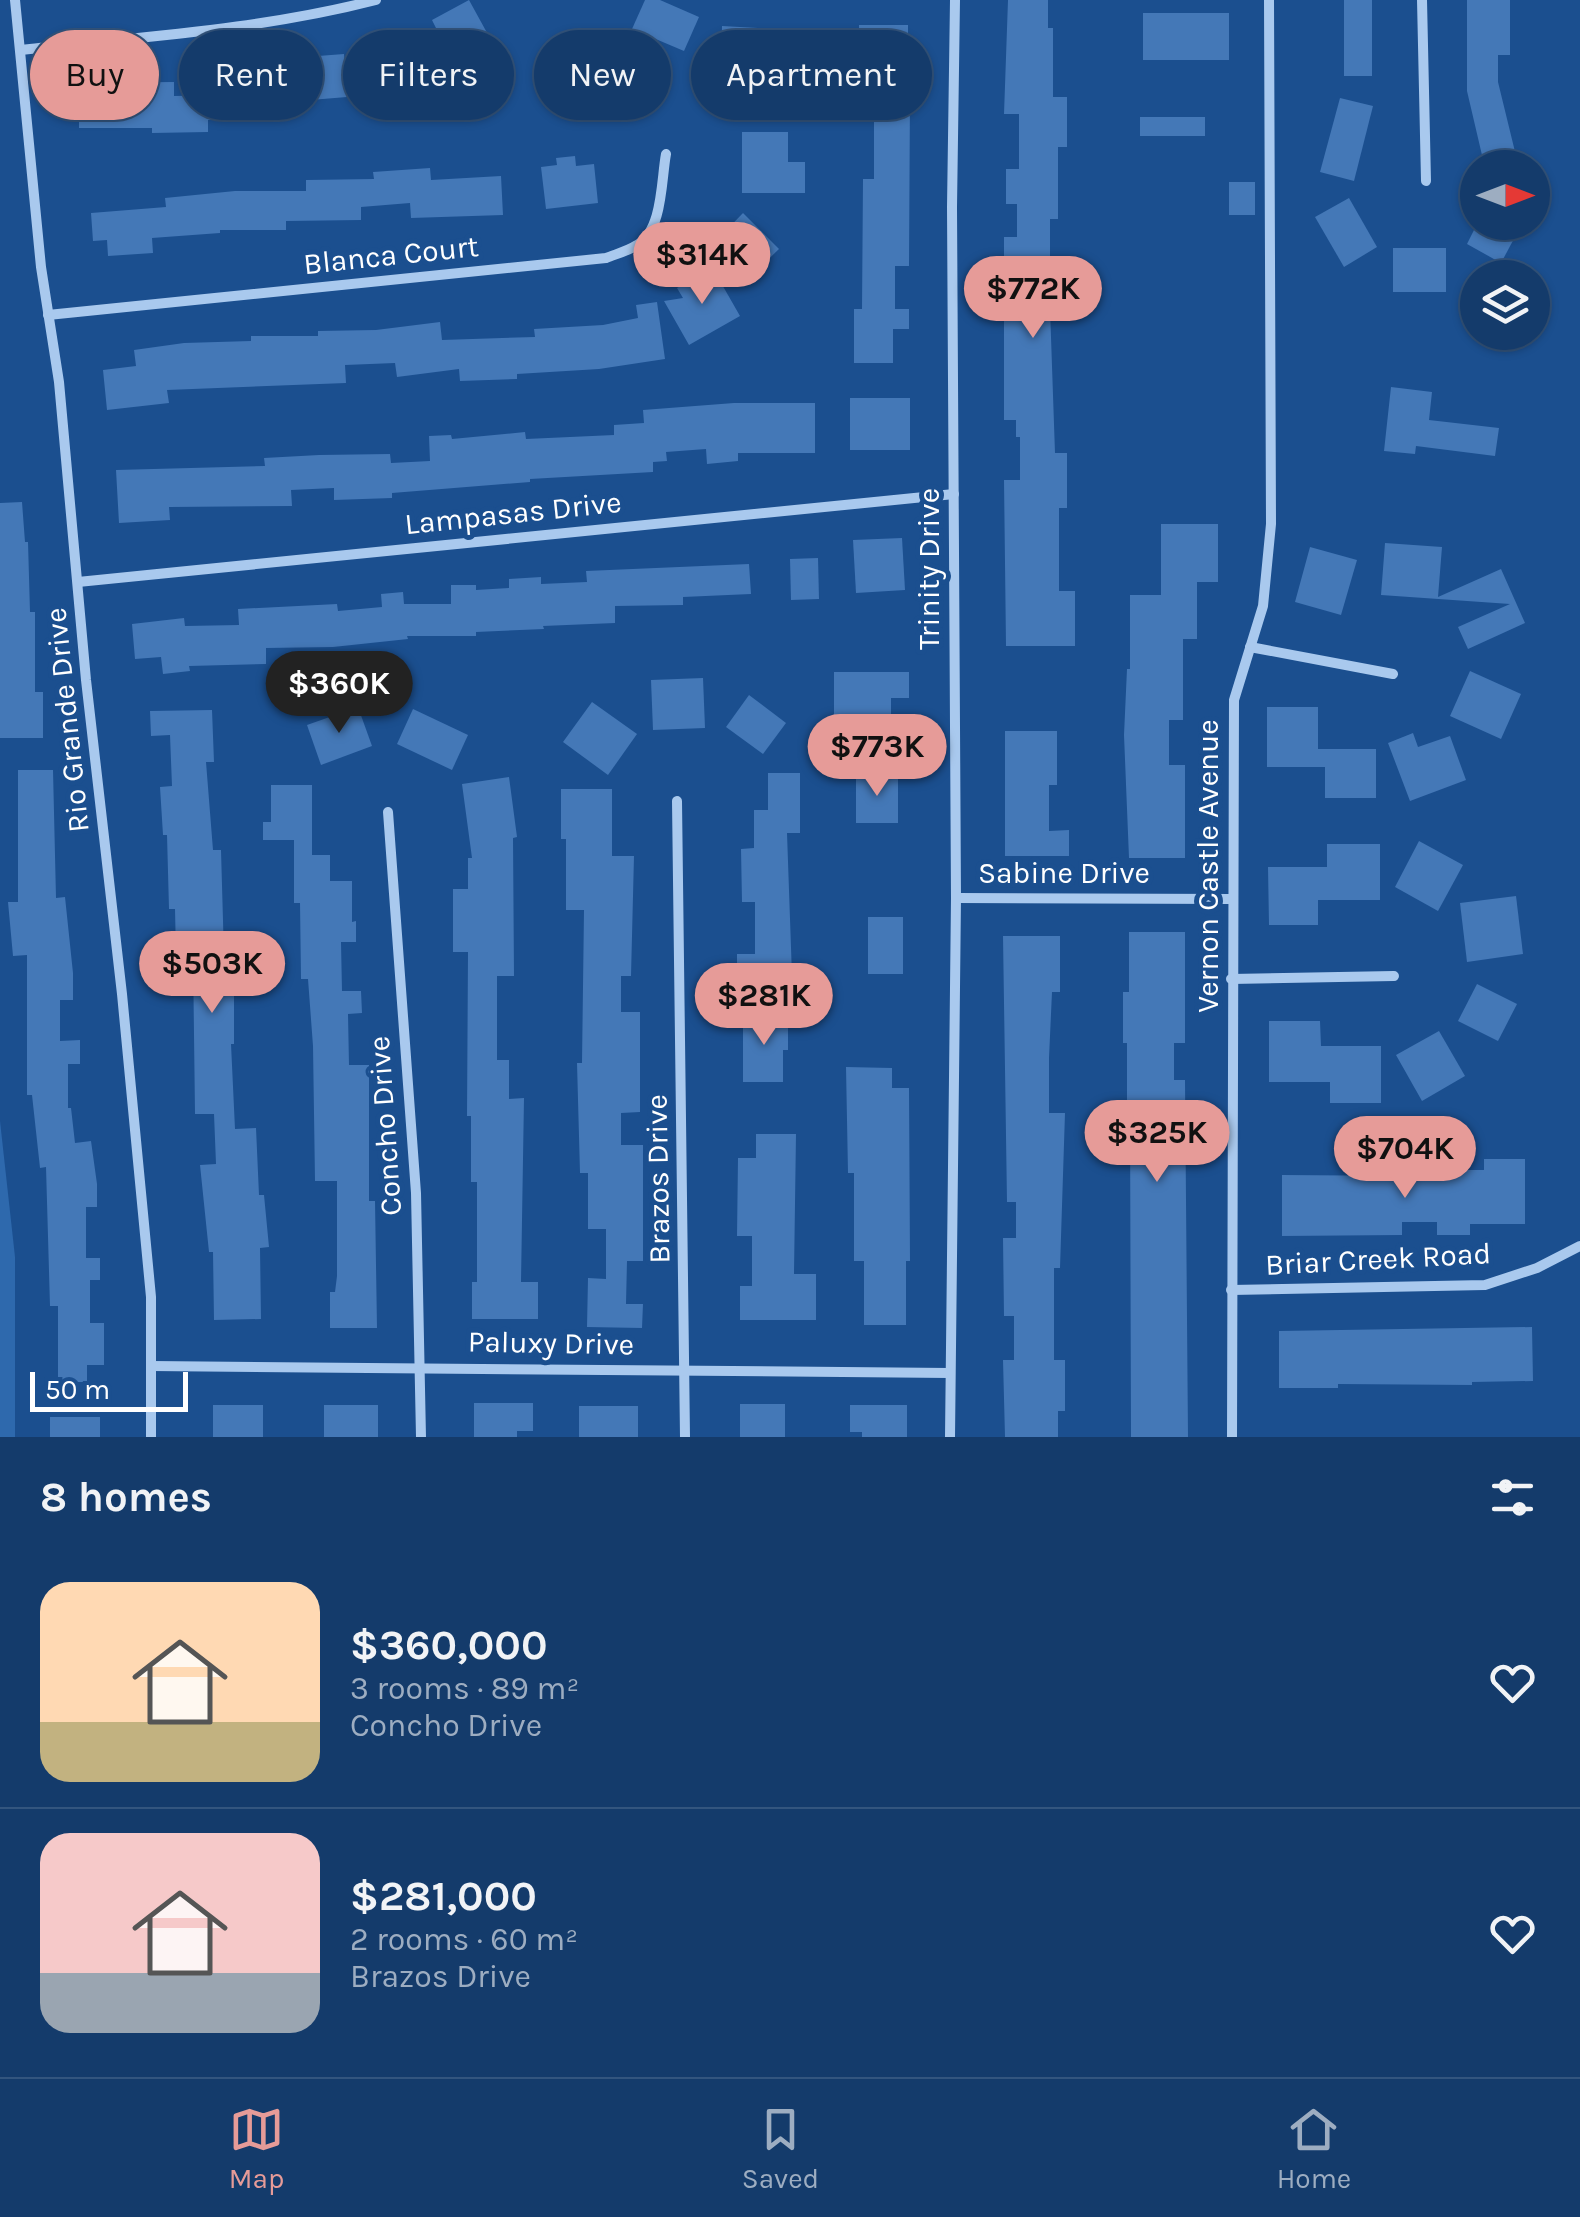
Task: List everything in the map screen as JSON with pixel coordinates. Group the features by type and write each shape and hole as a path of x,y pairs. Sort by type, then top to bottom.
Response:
{"street":[{"name":"Rio Grande Drive","path":"15,0 48,315 59,382 150,1278 151,1437"},
{"path":"21,50 242,25 329,12 376,0"},
{"name":"Trinity Drive","path":"950,1437 956,898 954,0"},
{"name":"Vernon Castle Avenue","path":"1232,1437 1234,700 1263,606 1272,524 1269,0"},
{"path":"1422,0 1426,181"},
{"name":"Blanca Court","path":"48,315 606,258 639,244 648,235 654,224 666,154"},
{"name":"Lampasas Drive","path":"78,582 954,494"},
{"path":"1250,647 1393,674"},
{"name":"Brazos Drive","path":"677,801 685,1437"},
{"name":"Concho Drive","path":"388,812 416,1194 421,1437"},
{"name":"Sabine Drive","path":"956,898 1232,899"},
{"path":"1231,979 1394,976"},
{"name":"Briar Creek Road","path":"1231,1290 1485,1285 1537,1268 1580,1246"},
{"name":"Paluxy Drive","path":"151,1366 950,1374"}],"shaded area":[{"path":"0,1121 15,1257 15,1437 0,1437"}],"building":[{"path":"469,0 485,30 437,30 432,20"},
{"path":"645,0 660,0 699,17 684,51 671,46 671,30 632,29"},
{"path":"1008,0 1048,0 1048,28 1053,28 1053,97 1067,97 1067,147 1058,147 1058,219 1050,219 1050,308 1055,453 1067,453 1067,508 1059,508 1059,591 1075,591 1075,646 1006,646 1004,480 1020,480 1016,420 1004,420 1004,237 1017,237 1017,204 1006,204 1006,169 1019,169 1019,114 1004,114"},
{"path":"1344,0 1372,0 1372,76 1344,76"},
{"path":"1467,0 1510,0 1510,55 1498,55 1498,82 1515,150 1481,150 1467,91"},
{"path":"1143,13 1229,13 1229,60 1143,60"},
{"path":"859,25 908,25 908,30 859,30"},
{"path":"722,26 758,28 758,30 722,30"},
{"path":"343,54 343,97 323,99 323,56"},
{"path":"159,82 174,82 174,96 179,96 179,120 208,120 208,132 79,128 79,120 159,120"},
{"path":"1340,98 1373,106 1354,181 1320,172"},
{"path":"1140,117 1205,117 1205,136 1140,136"},
{"path":"874,120 910,120 909,266 895,266 895,309 909,309 909,329 893,329 893,363 854,363 854,309 862,309 863,179 874,179"},
{"path":"742,132 788,132 788,162 805,162 805,193 742,193"},
{"path":"575,156 576,166 594,164 598,203 546,209 541,167 557,165 556,158"},
{"path":"430,168 431,180 501,176 503,215 411,218 410,203 361,207 361,220 286,221 286,230 220,230 152,238 153,253 108,256 107,240 93,241 91,213 166,207 165,198 235,191 306,191 306,180 374,179 373,172"},
{"path":"1229,182 1255,182 1255,215 1229,215"},
{"path":"1349,198 1377,247 1344,267 1315,217"},
{"path":"743,213 779,249 750,277 715,242"},
{"path":"1469,240 1513,240 1503,260 1467,244"},
{"path":"1393,248 1446,248 1446,292 1393,292"},
{"path":"712,267 740,316 689,345 664,301 683,298 677,288"},
{"path":"657,302 665,359 599,369 517,374 517,379 460,381 459,369 397,377 395,363 345,365 346,383 167,390 169,403 107,410 103,370 136,366 134,350 184,343 251,341 251,336 318,336 318,331 376,330 440,322 442,340 535,337 534,329 603,325 638,318 636,305"},
{"path":"1391,387 1432,392 1429,420 1499,428 1495,456 1416,446 1415,454 1384,451"},
{"path":"850,398 910,398 910,450 850,450"},
{"path":"734,403 815,403 815,453 738,453 738,461 707,464 706,449 666,452 667,461 653,462 653,472 530,479 392,493 392,498 334,500 334,488 291,490 292,506 169,507 170,520 119,523 116,470 265,466 264,458 319,455 390,454 391,463 430,461 429,436 451,435 452,439 525,432 526,439 614,435 614,425 644,423 643,410"},
{"path":"22,502 28,542 30,612 35,612 35,692 43,692 43,738 0,738 0,503"},
{"path":"1161,524 1218,524 1218,582 1197,582 1197,639 1183,639 1183,720 1169,720 1169,765 1185,765 1185,858 1129,858 1124,735 1130,669 1130,595 1161,595"},
{"path":"902,538 905,590 856,593 853,540"},
{"path":"1385,543 1442,547 1438,597 1501,569 1525,623 1468,649 1458,627 1510,604 1381,595"},
{"path":"1310,547 1357,560 1341,615 1295,602"},
{"path":"818,558 819,599 791,600 790,559"},
{"path":"749,564 751,594 683,597 683,605 615,606 615,623 476,632 476,636 407,636 408,639 333,647 266,648 266,664 189,666 190,671 163,674 161,657 135,659 132,624 184,618 185,626 239,625 238,609 337,604 338,611 382,607 381,594 403,592 404,604 451,604 451,585 476,585 476,590 509,588 509,579 541,577 541,584 587,582 586,571"},
{"path":"1470,671 1521,694 1501,739 1450,716"},
{"path":"834,672 909,672 909,698 891,698 891,723 834,723"},
{"path":"703,678 705,728 653,730 651,680"},
{"path":"749,695 786,723 763,754 726,727"},
{"path":"592,702 637,734 608,775 563,742"},
{"path":"358,707 372,746 321,765 307,725"},
{"path":"1267,707 1318,707 1318,749 1376,749 1376,798 1325,798 1325,767 1267,767"},
{"path":"413,709 468,735 452,770 397,744"},
{"path":"212,710 214,762 206,762 213,850 221,850 225,991 234,991 231,1044 235,1129 256,1128 259,1195 264,1195 269,1247 260,1248 261,1319 214,1320 213,1252 209,1252 200,1165 216,1164 214,1114 195,1114 193,955 176,955 175,909 169,909 167,835 163,835 160,787 172,786 170,735 151,736 150,711"},
{"path":"1005,731 1057,731 1057,785 1049,785 1049,831 1069,830 1069,856 1005,856"},
{"path":"1413,733 1418,747 1450,736 1466,780 1410,801 1388,743"},
{"path":"18,770 53,770 56,898 65,897 73,973 73,1000 60,1000 60,1041 80,1040 80,1064 68,1064 68,1108 75,1143 91,1141 97,1184 97,1207 86,1207 86,1258 100,1258 100,1280 90,1280 90,1323 104,1323 104,1365 87,1365 87,1382 58,1382 58,1306 50,1306 46,1167 40,1168 32,1095 27,1095 27,955 13,956 8,902 18,902"},
{"path":"768,773 800,773 800,833 787,833 792,976 737,976 737,954 755,954 755,902 742,902 741,849 754,848 754,810 768,810"},
{"path":"856,775 898,775 898,823 856,823"},
{"path":"509,777 517,837 513,838 514,976 497,976 497,1060 509,1060 509,1099 524,1098 521,1282 538,1282 538,1319 472,1319 472,1282 477,1282 477,1182 471,1182 471,1116 467,1116 468,952 453,952 453,889 468,889 468,858 472,858 462,784"},
{"path":"271,785 312,785 312,855 330,855 330,881 352,881 356,942 341,942 342,991 361,991 362,1013 348,1014 349,1065 369,1065 369,1201 375,1201 377,1328 330,1328 330,1292 335,1292 337,1276 337,1181 315,1181 313,1046 308,979 301,979 300,903 294,903 294,840 263,840 263,822 271,822"},
{"path":"561,789 612,789 612,856 634,856 631,976 621,976 621,1012 640,1012 640,1112 621,1113 621,1145 643,1145 643,1261 627,1261 626,1304 643,1304 642,1328 587,1327 588,1278 606,1279 606,1229 588,1229 588,1173 580,1173 577,1063 582,1063 584,910 566,910"},
{"path":"1419,841 1463,865 1438,911 1395,887"},
{"path":"1327,844 1380,844 1380,900 1318,900 1318,925 1269,925 1268,867 1327,867"},
{"path":"1516,896 1523,954 1467,962 1460,903"},
{"path":"868,917 903,917 903,974 868,974"},
{"path":"1129,932 1185,932 1185,1043 1174,1043 1174,1080 1185,1080 1188,1437 1131,1437 1130,1112 1127,1043 1123,1043 1123,992 1129,992"},
{"path":"1003,936 1060,936 1060,992 1052,992 1049,1058 1049,1113 1065,1113 1060,1268 1054,1268 1054,1360 1065,1360 1065,1411 1058,1411 1058,1437 1005,1437 1003,1360 1014,1360 1014,1316 1004,1316 1003,1238 1016,1238 1016,1202 1007,1202"},
{"path":"1477,984 1517,1004 1498,1041 1458,1021"},
{"path":"743,1015 788,1015 783,1082 743,1082"},
{"path":"1269,1021 1320,1021 1321,1046 1381,1046 1381,1103 1330,1103 1330,1082 1269,1082"},
{"path":"1439,1031 1465,1076 1422,1101 1396,1055"},
{"path":"846,1067 892,1068 892,1088 909,1088 910,1261 906,1261 906,1325 864,1325 864,1261 854,1261 854,1173 848,1173"},
{"path":"756,1134 796,1134 794,1274 816,1274 816,1320 740,1320 740,1286 752,1286 752,1236 737,1236 738,1158 756,1158"},
{"path":"1484,1159 1525,1159 1525,1224 1470,1224 1470,1235 1437,1235 1437,1222 1402,1222 1402,1235 1282,1236 1282,1175 1418,1176 1418,1170 1484,1170"},
{"path":"1532,1327 1533,1381 1279,1388 1279,1331"},
{"path":"474,1403 533,1403 533,1431 517,1431 517,1437 474,1437"},
{"path":"740,1404 785,1404 785,1437 740,1437"},
{"path":"213,1405 263,1405 263,1437 213,1437"},
{"path":"324,1405 378,1405 378,1437 324,1437"},
{"path":"850,1405 907,1405 907,1437 862,1437 862,1432 850,1432"},
{"path":"579,1406 638,1406 638,1437 579,1437"},
{"path":"50,1417 100,1417 100,1437 50,1437"}]}
